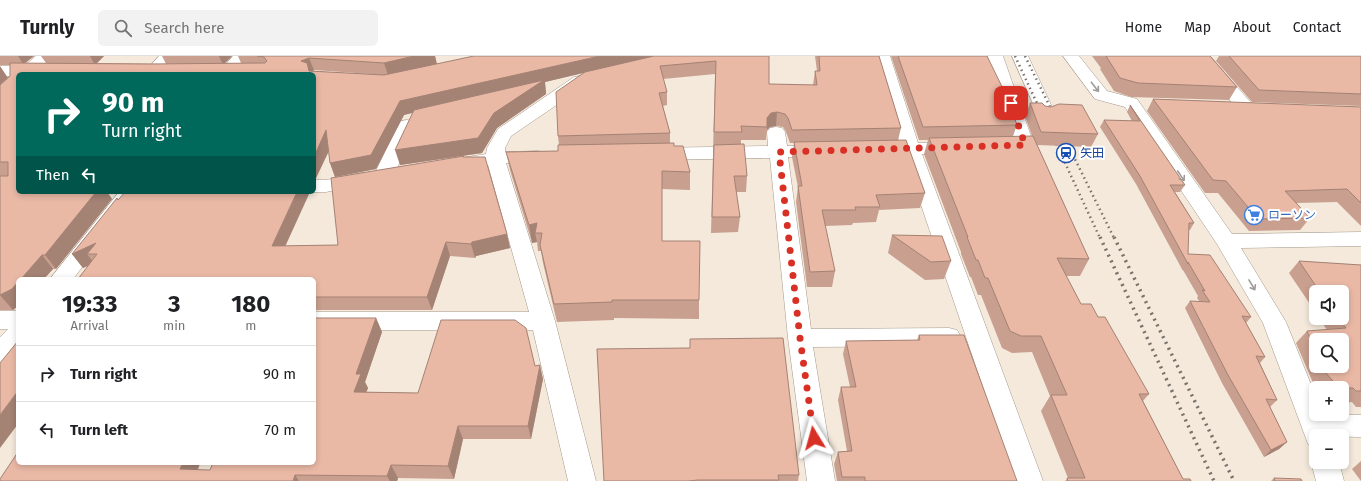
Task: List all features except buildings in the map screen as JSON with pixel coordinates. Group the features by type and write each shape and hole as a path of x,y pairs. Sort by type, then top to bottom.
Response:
{"street":[{"path":"27,72 45,56"},
{"path":"148,72 168,56"},
{"path":"222,72 242,56"},
{"path":"882,56 911,149 980,337 1029,481"},
{"path":"864,150 1025,145 995,56"},
{"path":"1020,56 1046,113"},
{"path":"1071,56 1101,95 1131,103 1154,104"},
{"path":"1201,56 1253,108 1223,107"},
{"path":"0,71 16,76"},
{"path":"53,72 59,71"},
{"path":"148,72 176,72"},
{"path":"542,90 588,79 504,133 496,148 495,158 543,321 582,481"},
{"path":"1131,103 1226,241 1274,322 1316,429"},
{"path":"384,175 410,120 418,118"},
{"path":"637,155 778,142 841,150"},
{"path":"778,142 800,338 821,481"},
{"path":"443,166 495,158 558,156"},
{"path":"316,186 326,186 406,171"},
{"path":"63,277 128,194"},
{"path":"1226,241 1361,239"},
{"path":"0,320 16,320"},
{"path":"316,321 543,321"},
{"path":"0,354 16,335"},
{"path":"800,338 980,337"},
{"path":"1339,429 1361,426"},
{"path":"1327,469 1330,481"}],"railway":[{"path":"1015,56 1042,114"},
{"path":"1025,56 1054,115"},
{"path":"1052,135 1100,238"},
{"path":"1064,137 1114,238"},
{"path":"1100,237 1214,481"},
{"path":"1114,237 1234,481"}],"place":[{"name":"矢田","path":"1066,153"},
{"name":"ローソン","path":"1254,215"}],"route":[{"path":"814,438 800,338 779,152 1025,145 1011,103"}]}
